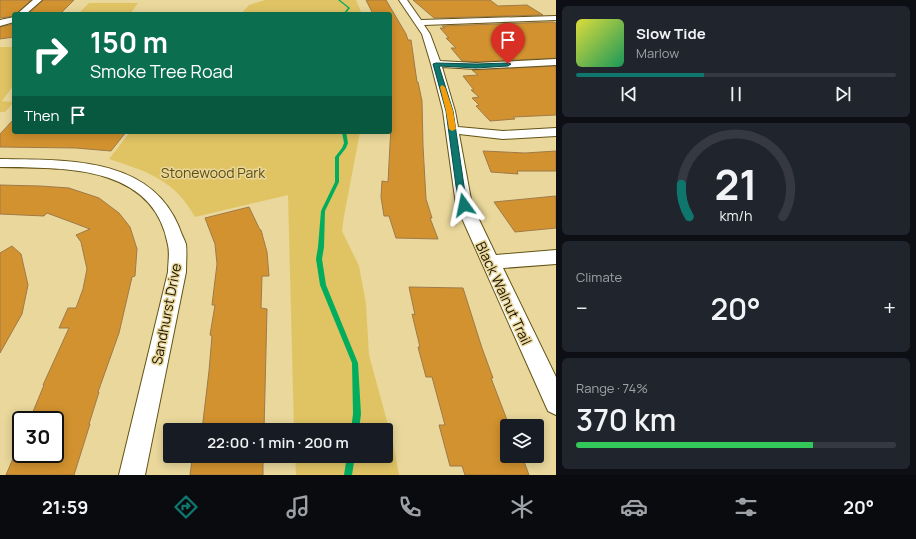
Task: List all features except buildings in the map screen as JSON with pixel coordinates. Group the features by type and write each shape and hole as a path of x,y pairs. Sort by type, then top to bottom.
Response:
{"street":[{"path":"23,12 38,0"},
{"name":"Black Walnut Trail","path":"403,0 428,39 450,111 464,205 556,403"},
{"path":"419,23 556,18"},
{"path":"0,23 12,20"},
{"path":"436,64 476,66 556,62"},
{"path":"453,130 503,135 556,132"},
{"name":"Sandhurst Drive","path":"0,164 64,165 100,170 129,180 153,196 168,219 177,242 176,272 132,475"},
{"path":"490,262 556,257"}],"green space":[{"path":"265,0 356,0 361,12 243,12 249,5"},
{"path":"89,3 138,3 131,12 80,12"},
{"path":"0,47 12,47 12,88 2,101 12,102 12,104 5,112 0,112"},
{"name":"Stonewood Park","path":"128,134 360,134 342,231 359,266 366,304 369,355 388,423 294,423 288,195 195,217 187,204 169,186 135,168 109,159"},
{"path":"393,443 399,475 296,475 295,463 393,463"}],"waterway":[{"path":"339,0 349,8 346,12"},
{"path":"344,134 346,143 337,157 337,182 323,211 319,259 323,285 355,363 357,414 356,423"},
{"path":"348,475 350,463"}],"slow traffic":[{"path":"442,87 450,111 452,129"}],"route":[{"path":"464,205 450,111 436,64 462,66 508,64"}]}
